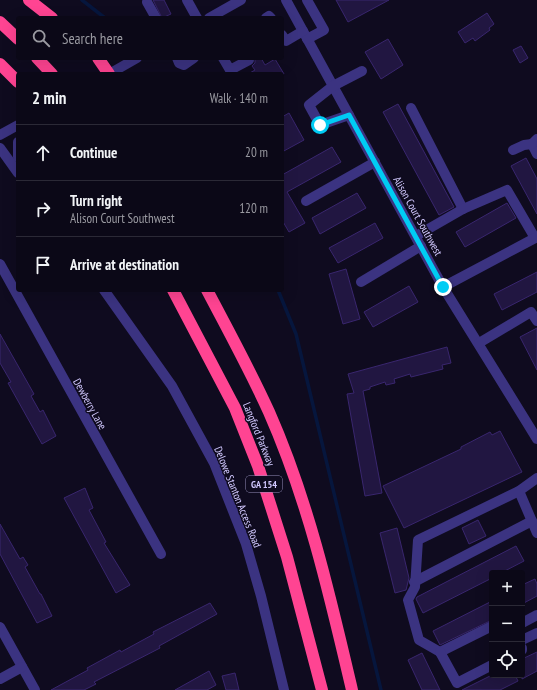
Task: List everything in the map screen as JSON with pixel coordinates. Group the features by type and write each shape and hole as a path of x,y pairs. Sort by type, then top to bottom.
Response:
{"highway":[{"path":"29,0 49,16"},
{"path":"0,22 16,37"},
{"path":"39,60 50,72"},
{"path":"99,60 108,72"},
{"path":"0,64 16,80"},
{"name":"Langford Parkway","path":"175,292 235,408 258,466 287,557 322,690"},
{"name":"Langford Parkway","path":"208,292 269,413 299,494 327,588 352,690"}],"street":[{"path":"187,0 196,16"},
{"path":"213,16 241,0"},
{"name":"Alison Court Southwest","path":"286,0 443,287 537,439"},
{"path":"284,39 324,30 307,0"},
{"path":"147,2 155,16"},
{"path":"112,72 134,60"},
{"path":"178,60 179,63 184,65 191,60"},
{"path":"224,60 230,70 245,60"},
{"path":"349,115 320,125 309,105 333,86 362,71"},
{"path":"411,108 463,209"},
{"path":"0,135 16,126"},
{"path":"512,150 534,141 537,154"},
{"path":"0,148 16,170"},
{"path":"306,201 375,162"},
{"path":"416,236 463,209 507,190 536,237 443,287"},
{"path":"361,282 421,246"},
{"name":"Dewberry Lane","path":"0,264 161,554"},
{"name":"Delowe Stanton Access Road","path":"105,292 172,386 214,463 246,544 261,596 284,690"},
{"path":"479,343 531,312 537,321"},
{"path":"489,666 456,682 440,652 419,640 408,600 415,587 414,582 418,540 519,491 537,478"},
{"path":"519,491 537,533"},
{"path":"414,582 532,521"},
{"path":"525,621 537,615"},
{"path":"0,627 35,690"},
{"path":"440,652 489,628"},
{"path":"525,644 537,633"},
{"path":"0,678 22,667"}],"building":[{"path":"153,0 164,0 171,14 161,16"},
{"path":"336,0 389,0 348,22"},
{"path":"487,13 494,24 489,28 490,30 475,41 473,38 465,43 458,32"},
{"path":"388,39 403,65 381,79 365,52"},
{"path":"521,46 528,58 520,63 513,50"},
{"path":"255,60 262,60 265,65 276,60 283,72 252,72 255,70 252,66 255,63"},
{"path":"398,104 454,207 439,215 383,112"},
{"path":"289,113 304,140 284,151 284,116"},
{"path":"332,147 341,162 287,192 305,223 289,232 284,223 284,174"},
{"path":"526,158 537,179 537,214 511,166"},
{"path":"357,193 366,208 320,234 312,218"},
{"path":"507,203 516,218 465,247 456,232"},
{"path":"375,223 383,238 338,263 329,248"},
{"path":"346,269 360,319 343,324 329,274"},
{"path":"537,272 537,292 502,310 494,294"},
{"path":"409,286 418,302 373,327 364,312"},
{"path":"537,328 537,370 520,337"},
{"path":"0,334 34,394 31,396 40,412 43,410 56,436 42,444 8,383 11,382 0,363"},
{"path":"447,347 451,363 442,365 443,369 411,377 410,374 394,379 395,383 386,385 385,382 363,391 382,493 365,496 347,394 354,393 348,374"},
{"path":"500,431 522,472 404,528 383,486 461,449 461,447 490,432 492,435"},
{"path":"85,488 93,508 89,510 106,542 104,543 130,585 116,593 64,498"},
{"path":"478,520 486,536 469,544 462,528"},
{"path":"0,524 20,559 23,557 28,565 25,567 52,616 37,623 0,554"},
{"path":"397,528 409,578 406,590 395,593 380,533"},
{"path":"516,546 524,561 507,570 489,570 489,580 423,613 416,599 417,597"},
{"path":"535,579 537,584 537,596 525,602 525,584"},
{"path":"210,603 217,614 159,646 160,648 94,682 96,684 84,690 51,690 88,670 87,668 120,650 121,652 154,634 153,632"},
{"path":"489,603 489,621 440,645 433,631"},
{"path":"537,652 537,671 525,677 525,658"},
{"path":"422,653 440,690 422,690 408,660"},
{"path":"209,671 216,685 207,690 175,690"},
{"path":"235,673 239,690 226,690 222,676"},
{"path":"489,676 489,678 516,678 518,681 500,690 462,690"}],"waterway":[{"path":"82,0 102,16"},
{"path":"279,292 296,334 381,690"}],"route":[{"path":"320,125 349,115 443,287"}]}
